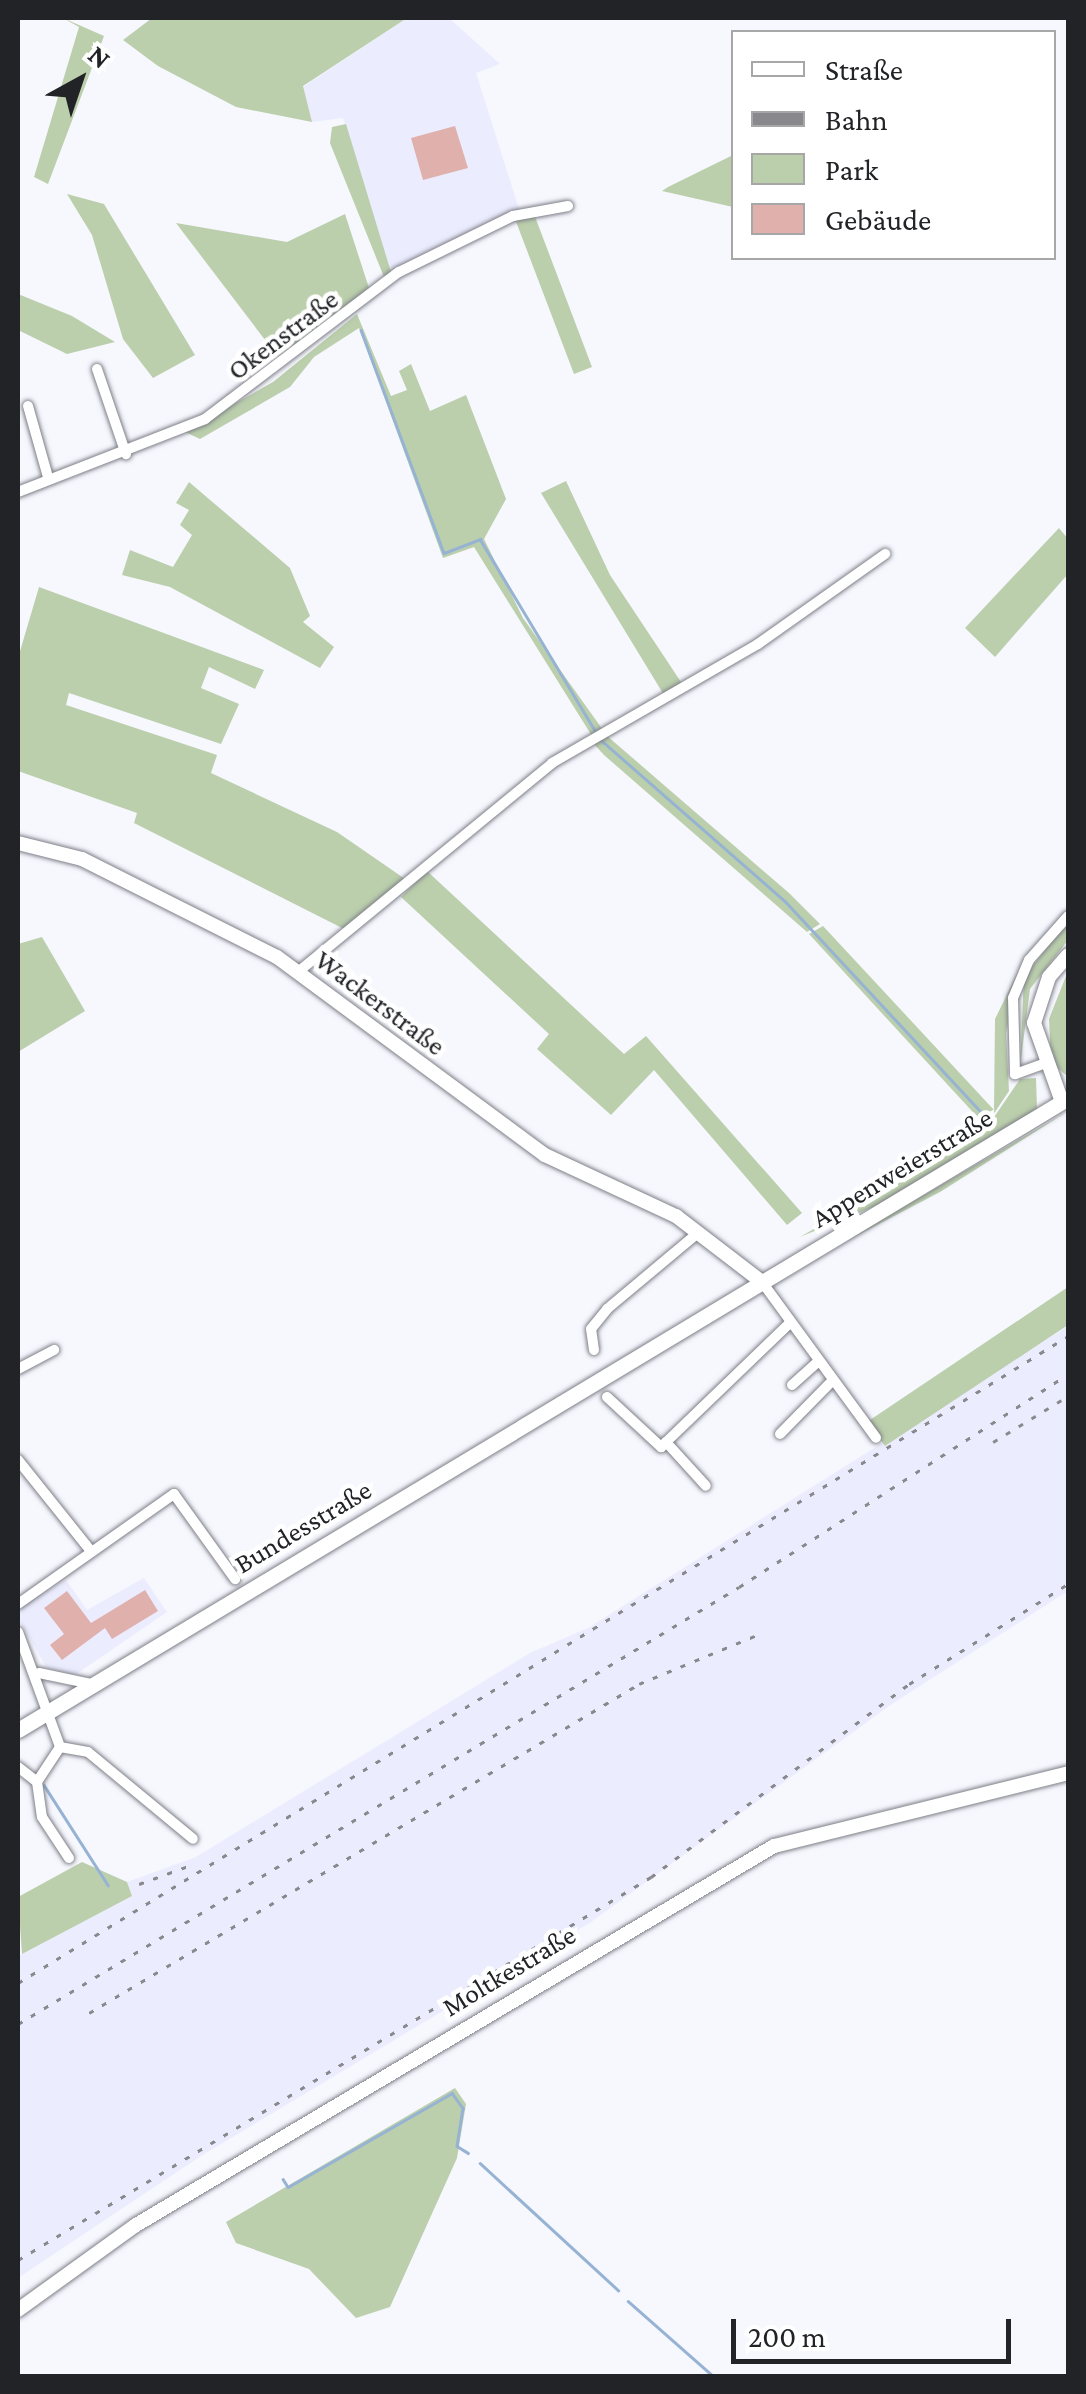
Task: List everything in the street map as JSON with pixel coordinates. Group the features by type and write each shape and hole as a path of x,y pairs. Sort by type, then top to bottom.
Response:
{"main road":[{"name":"Appenweierstraße","path":"615,1369 1065,1100"},
{"name":"Bundesstraße","path":"18,1730 615,1369"}],"street":[{"name":"Okenstraße","path":"18,492 48,477 126,454 274,375 398,272 514,216 568,206"},
{"path":"97,369 126,454"},
{"path":"28,406 48,477"},
{"path":"298,972 552,763 758,644 885,554"},
{"name":"Wackerstraße","path":"18,843 82,859 298,972 545,1155 698,1232 762,1282 876,1438"},
{"path":"1043,1064 1015,1074 1013,998 1037,948 1068,916"},
{"path":"1065,1100 1043,1064 1039,999 1068,954"},
{"path":"594,1350 592,1329 606,1309 698,1232"},
{"path":"607,1397 647,1443 666,1442 791,1322"},
{"path":"18,1370 54,1350"},
{"path":"792,1385 819,1360"},
{"path":"780,1434 833,1380"},
{"path":"666,1442 706,1486"},
{"path":"18,1460 91,1552"},
{"path":"18,1604 174,1494 235,1579"},
{"path":"18,1632 52,1707 60,1747 37,1782 42,1817 69,1858"},
{"path":"39,1674 91,1684"},
{"path":"60,1747 88,1752 193,1839"},
{"path":"18,1767 37,1782"},
{"name":"Moltkestraße","path":"18,2310 136,2224 774,1846 1068,1773"}],"shaded area":[{"path":"407,18 449,18 500,64 476,73 520,212 391,272 343,118 312,122 303,87"},
{"path":"1068,1326 1068,1591 892,1704 591,1922 201,2156 18,2278 18,1956 132,1896 127,1882 196,1857 530,1653 588,1628"},
{"path":"144,1578 167,1612 75,1675 47,1668 18,1619 21,1606 66,1580 87,1610"}],"green space":[{"path":"63,18 104,36 48,184 34,177 79,27"},
{"path":"152,18 407,18 303,86 312,122 236,107 158,66 123,40"},
{"path":"346,124 391,272 384,277 330,143 332,127"},
{"path":"731,156 731,207 662,191"},
{"path":"67,194 104,204 195,355 153,378 123,339 92,235"},
{"path":"345,214 369,288 278,357 176,223 287,242"},
{"path":"534,214 592,367 574,374 515,219"},
{"path":"18,294 72,316 115,342 67,354 18,330"},
{"path":"357,314 391,396 407,390 399,371 411,364 430,411 466,395 506,499 484,539 523,618 603,730 592,736 474,547 443,558 359,328 314,357 290,387 200,439 185,432 273,382"},
{"path":"566,481 610,575 683,685 664,695 541,493"},
{"path":"189,482 290,568 310,616 303,622 334,647 320,668 170,587 122,575 130,550 173,567 192,535 180,525 189,510 176,503"},
{"path":"1059,528 1068,539 1068,574 995,657 965,628"},
{"path":"39,587 264,670 255,689 209,667 201,688 239,704 221,744 69,693 66,705 217,755 211,773 337,832 408,881 350,932 134,823 137,813 18,771 18,658"},
{"path":"606,735 820,924 807,932 604,755 593,743"},
{"path":"427,871 624,1054 646,1036 802,1213 787,1225 654,1070 611,1115 537,1049 549,1034 401,897"},
{"path":"1068,921 1068,940 1030,989 1020,1067 1024,977"},
{"path":"823,926 994,1110 995,1019 1018,972 1006,1033 1009,1091 995,1112 982,1122 809,934"},
{"path":"42,937 85,1011 18,1052 18,944"},
{"path":"1068,971 1068,1077 1051,1062 1049,1019"},
{"path":"1036,1078 1037,1109 880,1204 800,1237 986,1129 1020,1079"},
{"path":"1068,1111 940,1192 835,1247"},
{"path":"1068,1287 1068,1325 885,1446 867,1422"},
{"path":"82,1862 127,1882 132,1896 22,1954 18,1897"},
{"path":"455,2088 466,2104 457,2158 390,2307 356,2318 309,2269 236,2243 226,2222"}],"building":[{"path":"455,126 468,168 423,180 411,138"},
{"path":"145,1590 158,1611 112,1639 105,1628 62,1660 50,1645 64,1634 44,1608 67,1591 91,1623"}],"waterway":[{"path":"361,330 444,553 480,539 596,732"},
{"path":"601,740 786,902 980,1111"},
{"path":"44,1785 108,1885"},
{"path":"283,2179 288,2187 452,2093 463,2108 457,2146 468,2153"},
{"path":"480,2163 618,2290"},
{"path":"628,2301 713,2376"}],"railway":[{"path":"18,1983 1068,1336"},
{"path":"18,2024 739,1587 1068,1374"},
{"path":"993,1442 1068,1396"},
{"path":"18,2260 651,1877 909,1684 1068,1584"},
{"path":"89,2013 639,1684 759,1634"},
{"path":"139,1884 191,1865"}]}
